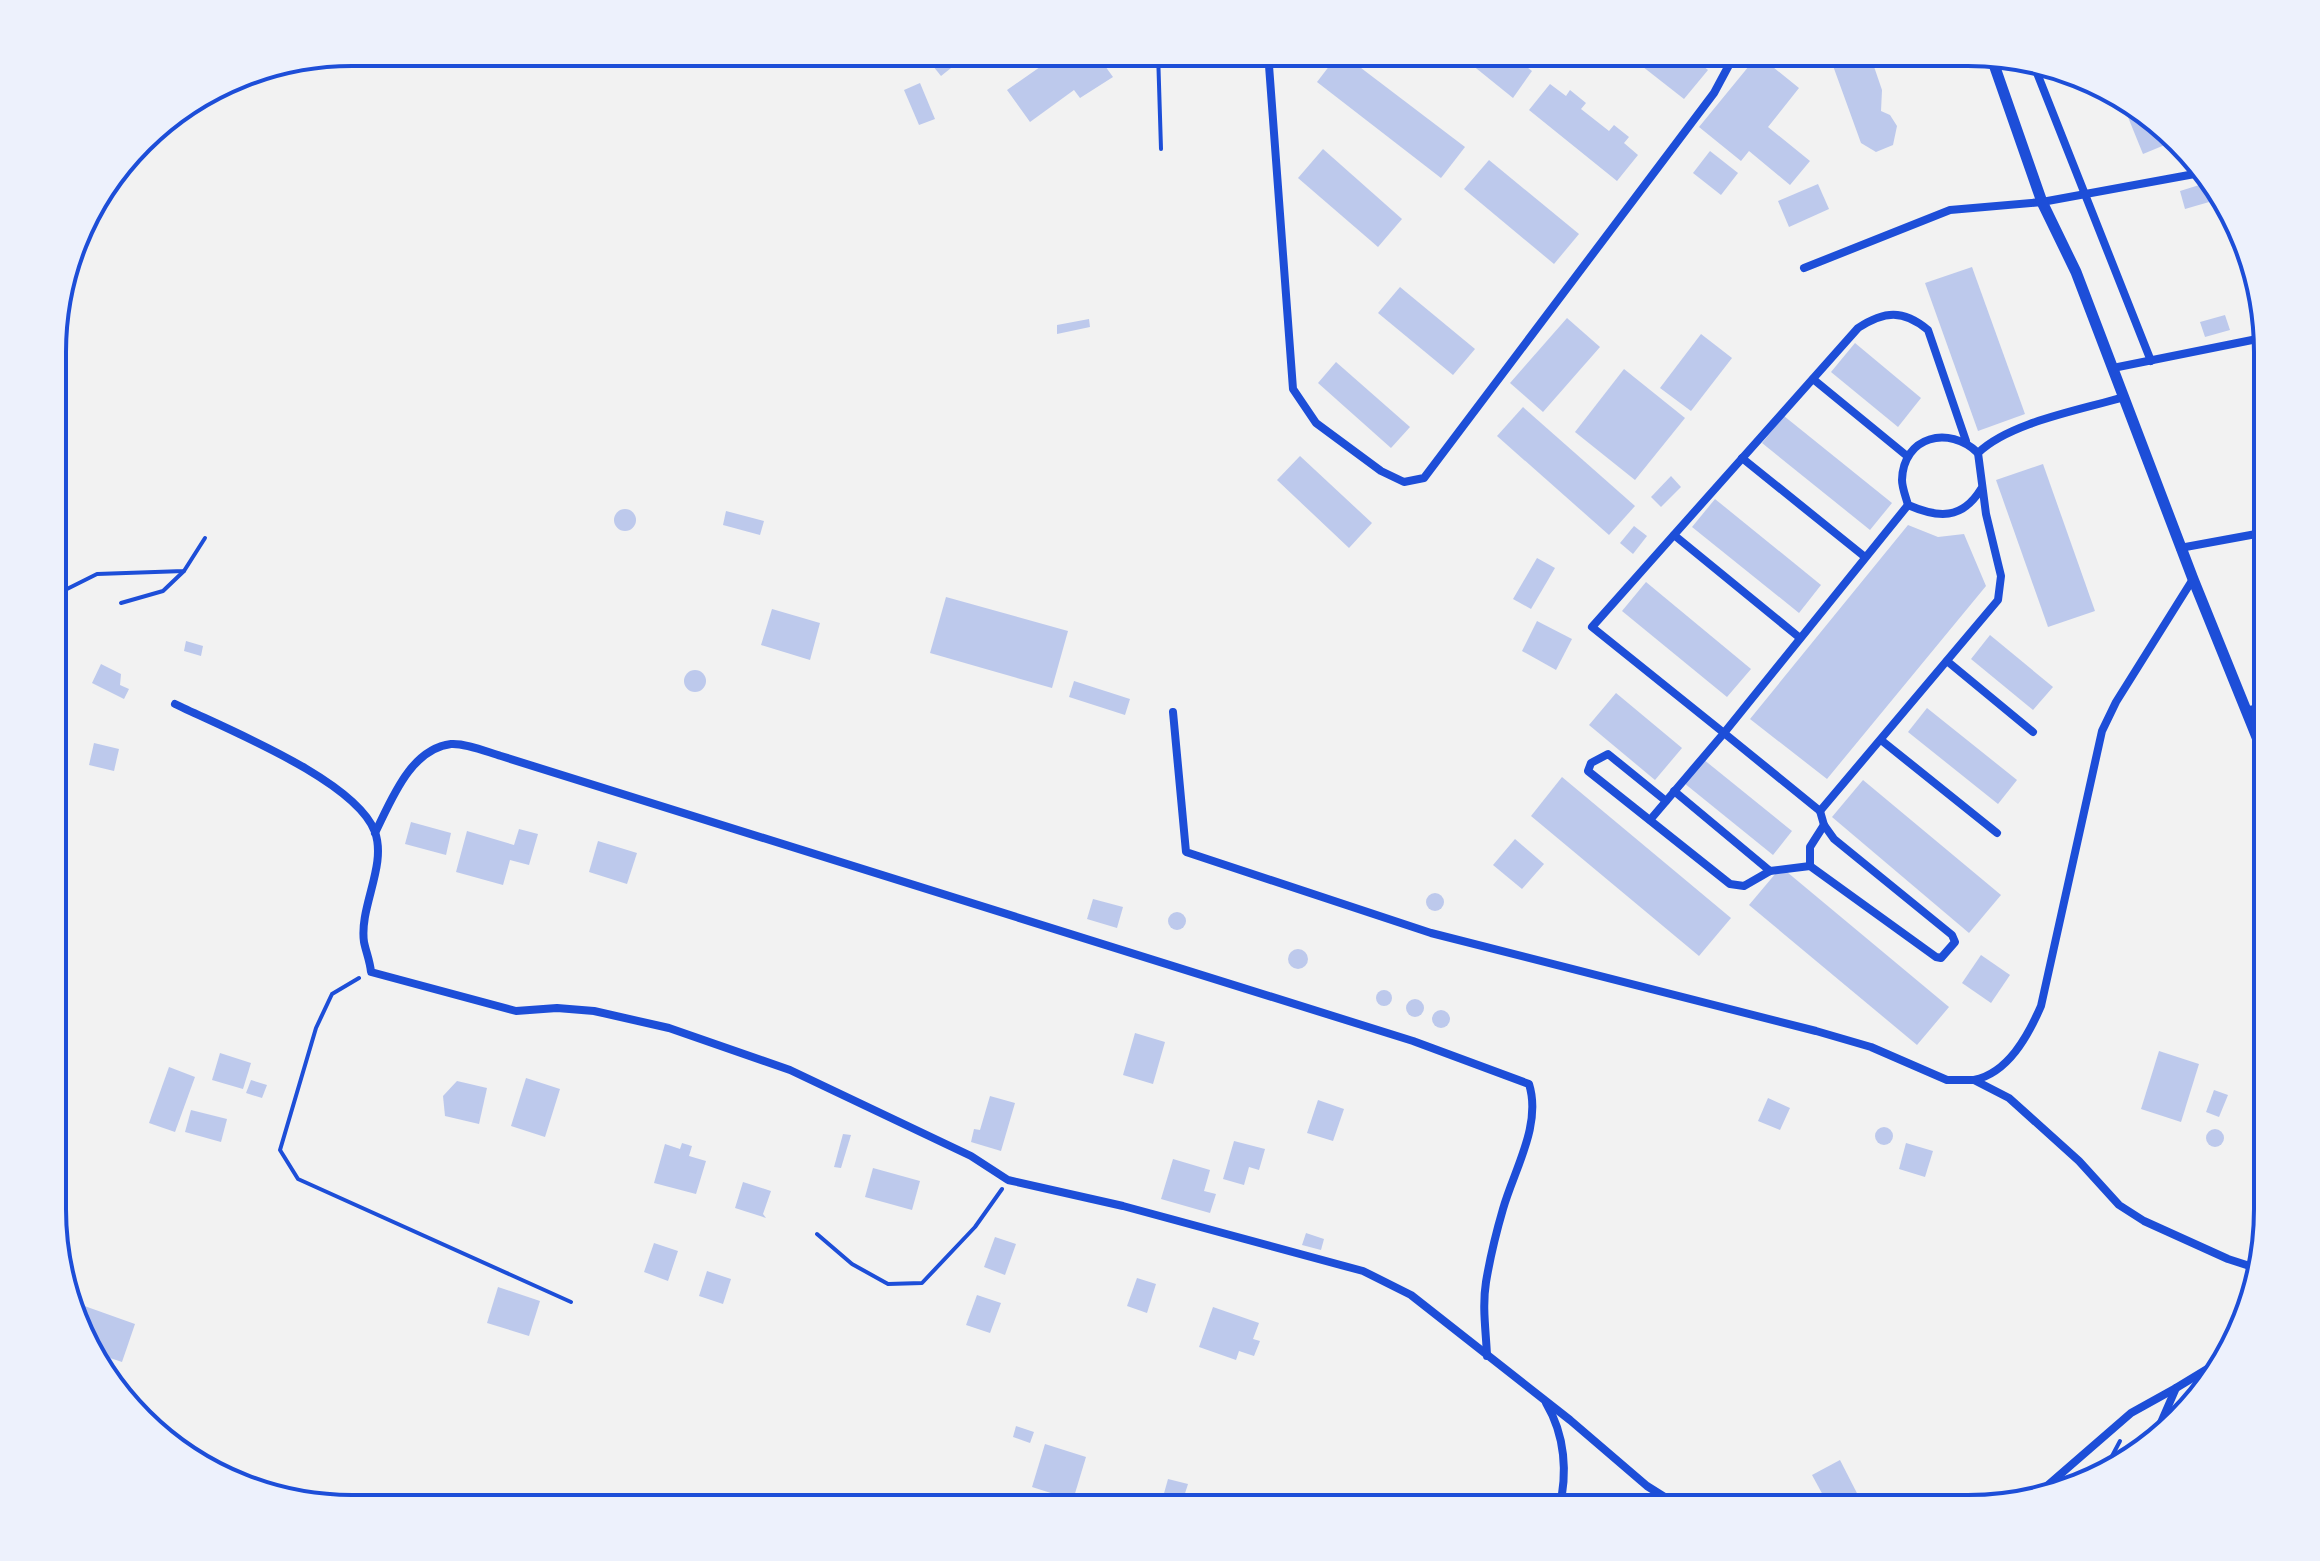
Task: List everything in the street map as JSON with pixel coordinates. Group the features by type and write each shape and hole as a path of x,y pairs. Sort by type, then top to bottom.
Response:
{"main road":[{"path":"1995,67 2042,202 2076,272 2180,548 2253,723"}],"street":[{"path":"1269,66 1293,389 1316,423 1381,471 1404,482 1424,478 1714,93 1728,66"},
{"path":"2038,75 2151,361"},
{"path":"1804,268 1950,210 2042,202 2192,175"},
{"path":"1666,801 1608,754 1591,763 1588,771 1730,884 1744,886 1770,871 1810,866 1936,957 1941,958 1955,942 1952,935 1834,839 1824,825 1820,811 1592,627 1858,328 1875,317 1901,314 1928,330 1966,441 1978,453 1983,477 1981,488 2001,576 2000,590 1995,604 1820,811"},
{"path":"2113,368 2253,340"},
{"path":"1813,379 1907,456"},
{"path":"1978,453 1988,444 2021,429 2124,397"},
{"path":"1908,505 1902,482 1907,456 1922,440 1936,436 1966,441"},
{"path":"1742,458 1865,557"},
{"path":"1908,505 1928,514 1955,514 1968,506 1981,488"},
{"path":"1650,820 1908,505"},
{"path":"1674,535 1800,638"},
{"path":"2180,548 2253,535"},
{"path":"1173,712 1186,852 1431,933 1816,1031 1871,1047 1947,1080 1974,1080 1989,1077 2013,1054 2029,1033 2041,1006 2102,731 2116,702 2193,579"},
{"path":"1947,661 2033,732"},
{"path":"175,704 312,771 365,814 375,833 377,851 364,941 371,972 516,1011 557,1008 594,1011 669,1028 790,1070 971,1156 1008,1180 1123,1206 1363,1271 1411,1295 1661,1495"},
{"path":"2249,710 2253,709"},
{"path":"1881,740 1997,833"},
{"path":"375,833 399,786 425,754 452,744 501,756 1413,1041 1529,1084 1534,1100 1525,1148 1503,1208 1486,1284 1483,1312 1487,1356"},
{"path":"1674,791 1770,871"},
{"path":"1810,866 1810,847 1824,825"},
{"path":"1974,1080 2009,1098 2079,1161 2119,1205 2144,1221 2249,1266"},
{"path":"2051,1483 2131,1413 2204,1371"},
{"path":"2163,1418 2176,1388"},
{"path":"1544,1399 1557,1420 1564,1447 1560,1495"}],"lane":[{"path":"1158,66 1161,149"}],"path":[{"path":"121,603 163,591 184,571 205,538"},
{"path":"66,590 97,574 184,571"},
{"path":"371,972 332,994 316,1028 280,1150 286,1160 298,1179 571,1302"},
{"path":"817,1234 852,1264 888,1284 922,1283 975,1227 1008,1180"}],"building":[{"path":"933,66 954,66 941,76"},
{"path":"1041,66 1105,66 1113,77 1080,98 1074,90 1030,122 1007,90"},
{"path":"1329,66 1358,66 1465,147 1441,178 1317,82"},
{"path":"1473,66 1526,66 1532,71 1513,98"},
{"path":"1642,66 1703,66 1708,70 1684,99"},
{"path":"1749,66 1772,66 1799,88 1768,127 1810,161 1790,185 1749,151 1741,161 1699,127"},
{"path":"1833,66 1874,66 1882,90 1881,111 1890,115 1897,126 1893,145 1876,152 1861,143"},
{"path":"920,83 935,119 919,125 904,90"},
{"path":"1550,84 1566,96 1570,90 1586,103 1581,109 1609,131 1614,125 1629,137 1624,143 1638,155 1617,181 1529,110"},
{"path":"2127,114 2165,145 2143,154"},
{"path":"1323,149 1402,219 1378,247 1298,178"},
{"path":"1710,151 1738,173 1721,195 1693,173"},
{"path":"1489,160 1579,234 1554,264 1464,189"},
{"path":"1818,184 1829,209 1789,227 1778,201"},
{"path":"2200,185 2211,201 2185,209 2180,191"},
{"path":"1972,267 2025,414 1978,431 1925,283"},
{"path":"1400,287 1475,349 1453,375 1378,313"},
{"path":"2225,315 2230,330 2205,337 2200,322"},
{"path":"1567,318 1600,347 1543,412 1510,383"},
{"path":"1089,319 1090,327 1057,334 1057,325"},
{"path":"1701,334 1732,358 1691,411 1660,388"},
{"path":"1855,343 1921,398 1898,427 1831,372"},
{"path":"1336,362 1410,427 1391,448 1318,383"},
{"path":"1624,369 1685,418 1635,480 1575,432"},
{"path":"1523,407 1635,506 1609,535 1497,436"},
{"path":"1784,416 1892,503 1870,530 1762,443"},
{"path":"1300,456 1372,523 1349,548 1277,480"},
{"path":"2043,464 2095,611 2048,627 1996,480"},
{"path":"1671,476 1681,487 1661,507 1651,497"},
{"path":"1715,499 1821,585 1799,613 1692,527"},
{"path":"625,509 633,512 636,520 633,528 625,531 617,528 614,520 617,512"},
{"path":"726,511 764,521 760,535 723,525"},
{"path":"1908,525 1938,537 1964,534 1986,586 1827,779 1750,719"},
{"path":"1634,526 1647,536 1633,554 1620,543"},
{"path":"1537,558 1555,568 1531,609 1513,599"},
{"path":"1646,582 1751,669 1727,697 1622,611"},
{"path":"946,597 1068,631 1052,688 930,653"},
{"path":"772,609 820,623 810,660 761,645"},
{"path":"1537,621 1572,639 1556,670 1522,651"},
{"path":"1990,635 2053,687 2033,710 1971,659"},
{"path":"186,641 203,646 201,656 184,651"},
{"path":"101,664 121,674 120,685 129,689 124,699 92,683"},
{"path":"695,670 703,673 706,681 703,689 695,692 687,689 684,681 687,673"},
{"path":"1074,681 1130,699 1125,715 1069,697"},
{"path":"1616,693 1682,748 1655,780 1589,725"},
{"path":"1927,708 2017,780 1998,804 1908,732"},
{"path":"94,743 119,749 114,771 89,765"},
{"path":"1703,759 1792,831 1773,855 1684,783"},
{"path":"1562,777 1731,918 1699,956 1531,816"},
{"path":"1863,780 2001,895 1969,933 1832,817"},
{"path":"411,822 451,833 446,855 405,844"},
{"path":"519,829 538,834 529,865 510,860 503,885 456,872 467,831 514,845"},
{"path":"1515,839 1544,864 1522,889 1493,865"},
{"path":"598,841 637,853 627,884 589,872"},
{"path":"1781,867 1949,1007 1917,1045 1749,905"},
{"path":"1435,893 1444,902 1435,911 1426,902"},
{"path":"1093,899 1123,907 1117,928 1087,919"},
{"path":"1177,912 1186,921 1177,930 1168,921"},
{"path":"1298,949 1305,952 1308,959 1305,966 1298,969 1291,966 1288,959 1291,952"},
{"path":"1981,955 2010,975 1991,1003 1962,983"},
{"path":"1384,990 1390,992 1390,1004 1384,1006 1378,1004 1376,998 1378,992"},
{"path":"1415,999 1424,1008 1415,1017 1406,1008"},
{"path":"1441,1010 1450,1019 1441,1028 1432,1019"},
{"path":"1135,1033 1165,1042 1153,1084 1123,1075"},
{"path":"2159,1051 2199,1064 2181,1122 2141,1109"},
{"path":"220,1053 251,1063 243,1089 212,1080"},
{"path":"169,1067 195,1077 175,1132 149,1123"},
{"path":"526,1078 560,1089 545,1137 511,1126"},
{"path":"251,1080 267,1085 262,1098 246,1093"},
{"path":"457,1081 487,1088 479,1124 445,1116 443,1096"},
{"path":"2214,1090 2228,1095 2219,1117 2206,1112"},
{"path":"990,1096 1015,1103 1001,1151 971,1142 974,1129 980,1130"},
{"path":"1768,1098 1790,1108 1780,1130 1758,1121"},
{"path":"1318,1100 1344,1109 1333,1141 1307,1133"},
{"path":"191,1110 227,1119 221,1142 185,1132"},
{"path":"1884,1127 1893,1136 1884,1145 1875,1136"},
{"path":"2215,1129 2224,1138 2215,1147 2206,1138"},
{"path":"843,1134 851,1135 841,1168 834,1167"},
{"path":"1234,1141 1265,1149 1259,1170 1249,1167 1244,1185 1223,1179"},
{"path":"682,1143 692,1146 689,1156 706,1161 696,1194 654,1183 665,1144 680,1149"},
{"path":"1906,1143 1933,1151 1925,1177 1899,1169"},
{"path":"1173,1159 1210,1170 1204,1191 1216,1194 1210,1213 1161,1199"},
{"path":"873,1168 920,1181 912,1210 865,1197"},
{"path":"743,1182 771,1191 763,1214 766,1218 735,1208"},
{"path":"1306,1233 1324,1239 1321,1250 1302,1245"},
{"path":"995,1237 1016,1244 1005,1275 984,1267"},
{"path":"654,1243 678,1251 668,1281 644,1272"},
{"path":"707,1271 731,1279 723,1304 699,1296"},
{"path":"1137,1278 1156,1284 1147,1313 1127,1306"},
{"path":"498,1287 540,1301 529,1336 487,1323"},
{"path":"977,1295 1001,1303 990,1333 966,1325"},
{"path":"83,1305 135,1324 122,1362 107,1357"},
{"path":"1213,1307 1259,1323 1253,1339 1260,1341 1254,1356 1239,1351 1236,1360 1199,1347"},
{"path":"1016,1426 1034,1432 1030,1443 1013,1437"},
{"path":"1045,1444 1086,1457 1075,1495 1057,1495 1032,1487"},
{"path":"1840,1460 1858,1495 1823,1495 1812,1475"},
{"path":"1168,1479 1188,1484 1184,1495 1164,1495"}]}
